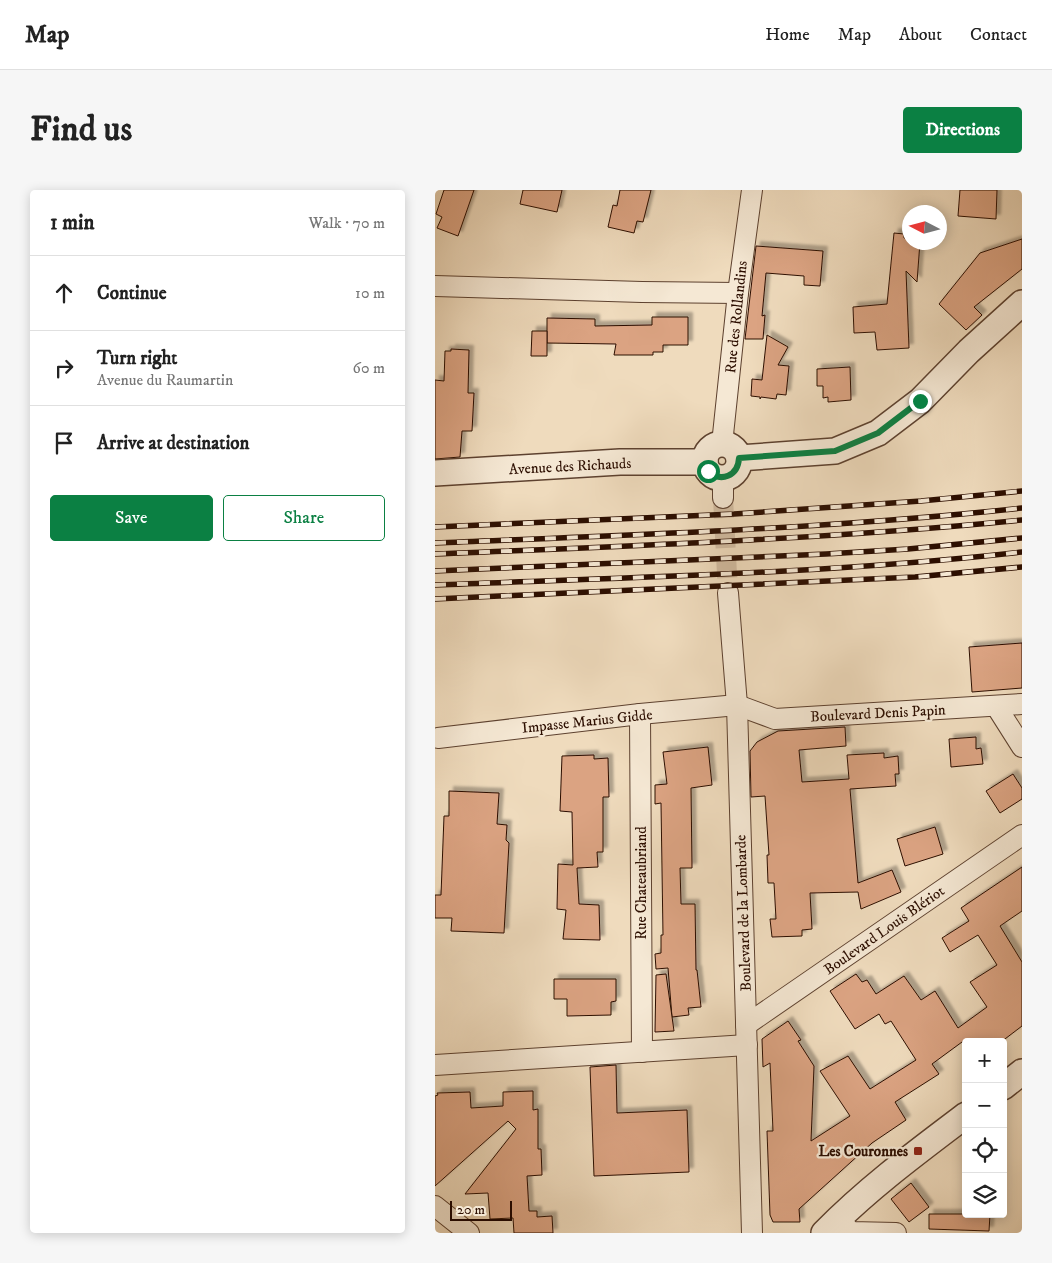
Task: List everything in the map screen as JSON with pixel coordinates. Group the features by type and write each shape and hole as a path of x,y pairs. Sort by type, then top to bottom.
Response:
{"street":[{"name":"Rue des Rollandins","path":"730,451 738,293 751,190"},
{"path":"435,286 738,293"},
{"path":"730,451 835,451 878,433 920,401 969,351 1022,303"},
{"name":"Avenue des Richauds","path":"435,473 620,462 717,479 705,456 712,447 730,451"},
{"name":"Boulevard de la Lombarde","path":"728,593 737,705 752,1233"},
{"name":"Boulevard Denis Papin","path":"737,705 775,719 1022,704"},
{"name":"Impasse Marius Gidde","path":"438,738 640,714 737,705"},
{"path":"996,706 1022,747"},
{"name":"Rue Chateaubriand","path":"640,714 642,1052"},
{"name":"Boulevard Louis Blériot","path":"746,1025 1022,835"},
{"path":"435,1065 747,1045"},
{"path":"1007,1084 1022,1072"},
{"path":"831,1226 918,1151 962,1118"},
{"path":"435,1206 467,1232"},
{"path":"831,1226 851,1232 896,1233"}],"building":[{"path":"444,190 474,190 458,236 437,228 442,217 436,214"},
{"path":"523,190 562,190 557,212 520,204"},
{"path":"620,190 651,190 643,222 637,221 634,233 608,227 613,205 617,206"},
{"path":"960,190 997,190 996,219 958,216"},
{"path":"894,233 902,234 902,250 919,250 917,282 906,271 909,348 877,350 875,332 854,333 853,307 887,304"},
{"path":"1022,239 1022,269 974,307 982,315 966,330 939,304 980,253"},
{"path":"756,246 823,251 820,286 804,285 804,276 766,273 762,316 765,315 763,339 745,339"},
{"path":"652,317 688,317 688,345 663,345 663,352 653,352 653,355 614,355 616,344 547,343 547,318 595,319 595,326 652,325"},
{"path":"532,331 547,331 547,356 531,356"},
{"path":"767,335 788,347 778,365 789,366 786,395 777,394 776,399 761,397 760,399 760,397 751,396 752,379 762,380"},
{"path":"451,349 469,350 468,393 474,393 472,431 462,431 460,457 435,459 435,380 444,381 445,351 451,351"},
{"path":"850,367 851,400 828,402 828,397 823,398 823,386 817,386 817,369"},
{"path":"1022,643 1022,688 972,692 969,647"},
{"path":"845,727 846,746 799,750 802,782 849,779 847,755 884,753 884,758 898,756 899,774 895,774 896,786 850,789 858,883 892,870 901,892 861,909 858,892 810,893 812,929 802,930 802,936 772,937 770,919 776,919 774,883 768,883 767,855 769,855 765,796 751,797 750,751 757,742 778,731"},
{"path":"976,737 976,749 981,748 983,764 951,767 949,739"},
{"path":"708,747 712,785 691,788 692,868 680,868 681,904 695,904 696,970 701,1007 688,1008 689,1015 672,1017 668,968 656,969 655,954 661,953 661,935 663,935 661,803 655,804 655,785 667,784 663,752"},
{"path":"594,755 594,759 608,758 609,797 603,797 603,852 597,852 598,867 577,868 579,904 599,905 600,940 563,939 566,910 557,909 558,864 573,865 572,812 560,811 562,756"},
{"path":"1013,774 1022,788 1022,799 1000,813 986,791"},
{"path":"449,791 499,793 497,824 507,825 506,840 509,843 504,933 451,931 452,918 435,918 435,895 441,895 444,816 449,816"},
{"path":"935,827 943,854 905,866 897,839"},
{"path":"1022,867 1022,911 1000,926 1022,962 1022,1026 1006,1038 962,1038 962,1042 932,1064 939,1074 895,1102 906,1120 872,1143 799,1209 800,1222 773,1222 770,1215 767,1131 773,1131 770,1063 763,1067 762,1039 788,1021 801,1040 798,1041 814,1066 811,1141 850,1116 820,1071 848,1056 870,1089 916,1060 891,1021 885,1024 879,1014 855,1029 830,991 856,974 862,982 867,980 876,994 904,976 921,1000 935,991 958,1028 987,1007 970,982 997,965 978,935 950,952 942,938 969,921 961,908"},
{"path":"666,974 674,1031 655,1032 656,975"},
{"path":"554,979 616,979 616,1001 611,1002 611,1015 567,1016 567,999 554,999"},
{"path":"616,1065 617,1113 687,1110 689,1172 594,1176 590,1067"},
{"path":"533,1091 533,1110 538,1109 538,1149 541,1149 542,1175 527,1176 529,1211 537,1211 537,1217 552,1216 553,1233 514,1233 513,1218 490,1219 488,1193 465,1194 516,1129 508,1121 435,1186 435,1096 438,1095 437,1093 470,1092 471,1108 503,1106 503,1092"},
{"path":"911,1183 929,1207 909,1222 891,1199"},
{"path":"929,1214 962,1214 962,1218 990,1218 989,1231 929,1229"}],"tunnel":[{"path":"723,498 728,593"}],"railway":[{"path":"435,527 734,514 921,501 1022,491"},
{"path":"435,543 802,526 1022,508"},
{"path":"435,554 802,537 1022,520"},
{"path":"435,571 826,554 908,549 1022,538"},
{"path":"435,585 802,570 1022,552"},
{"path":"435,599 915,577 1022,567"}],"place":[{"name":"Les Couronnes","path":"918,1151"}],"route":[{"path":"708,471 717,477 723,478 735,472 739,458 835,451 878,433 920,401"}]}
